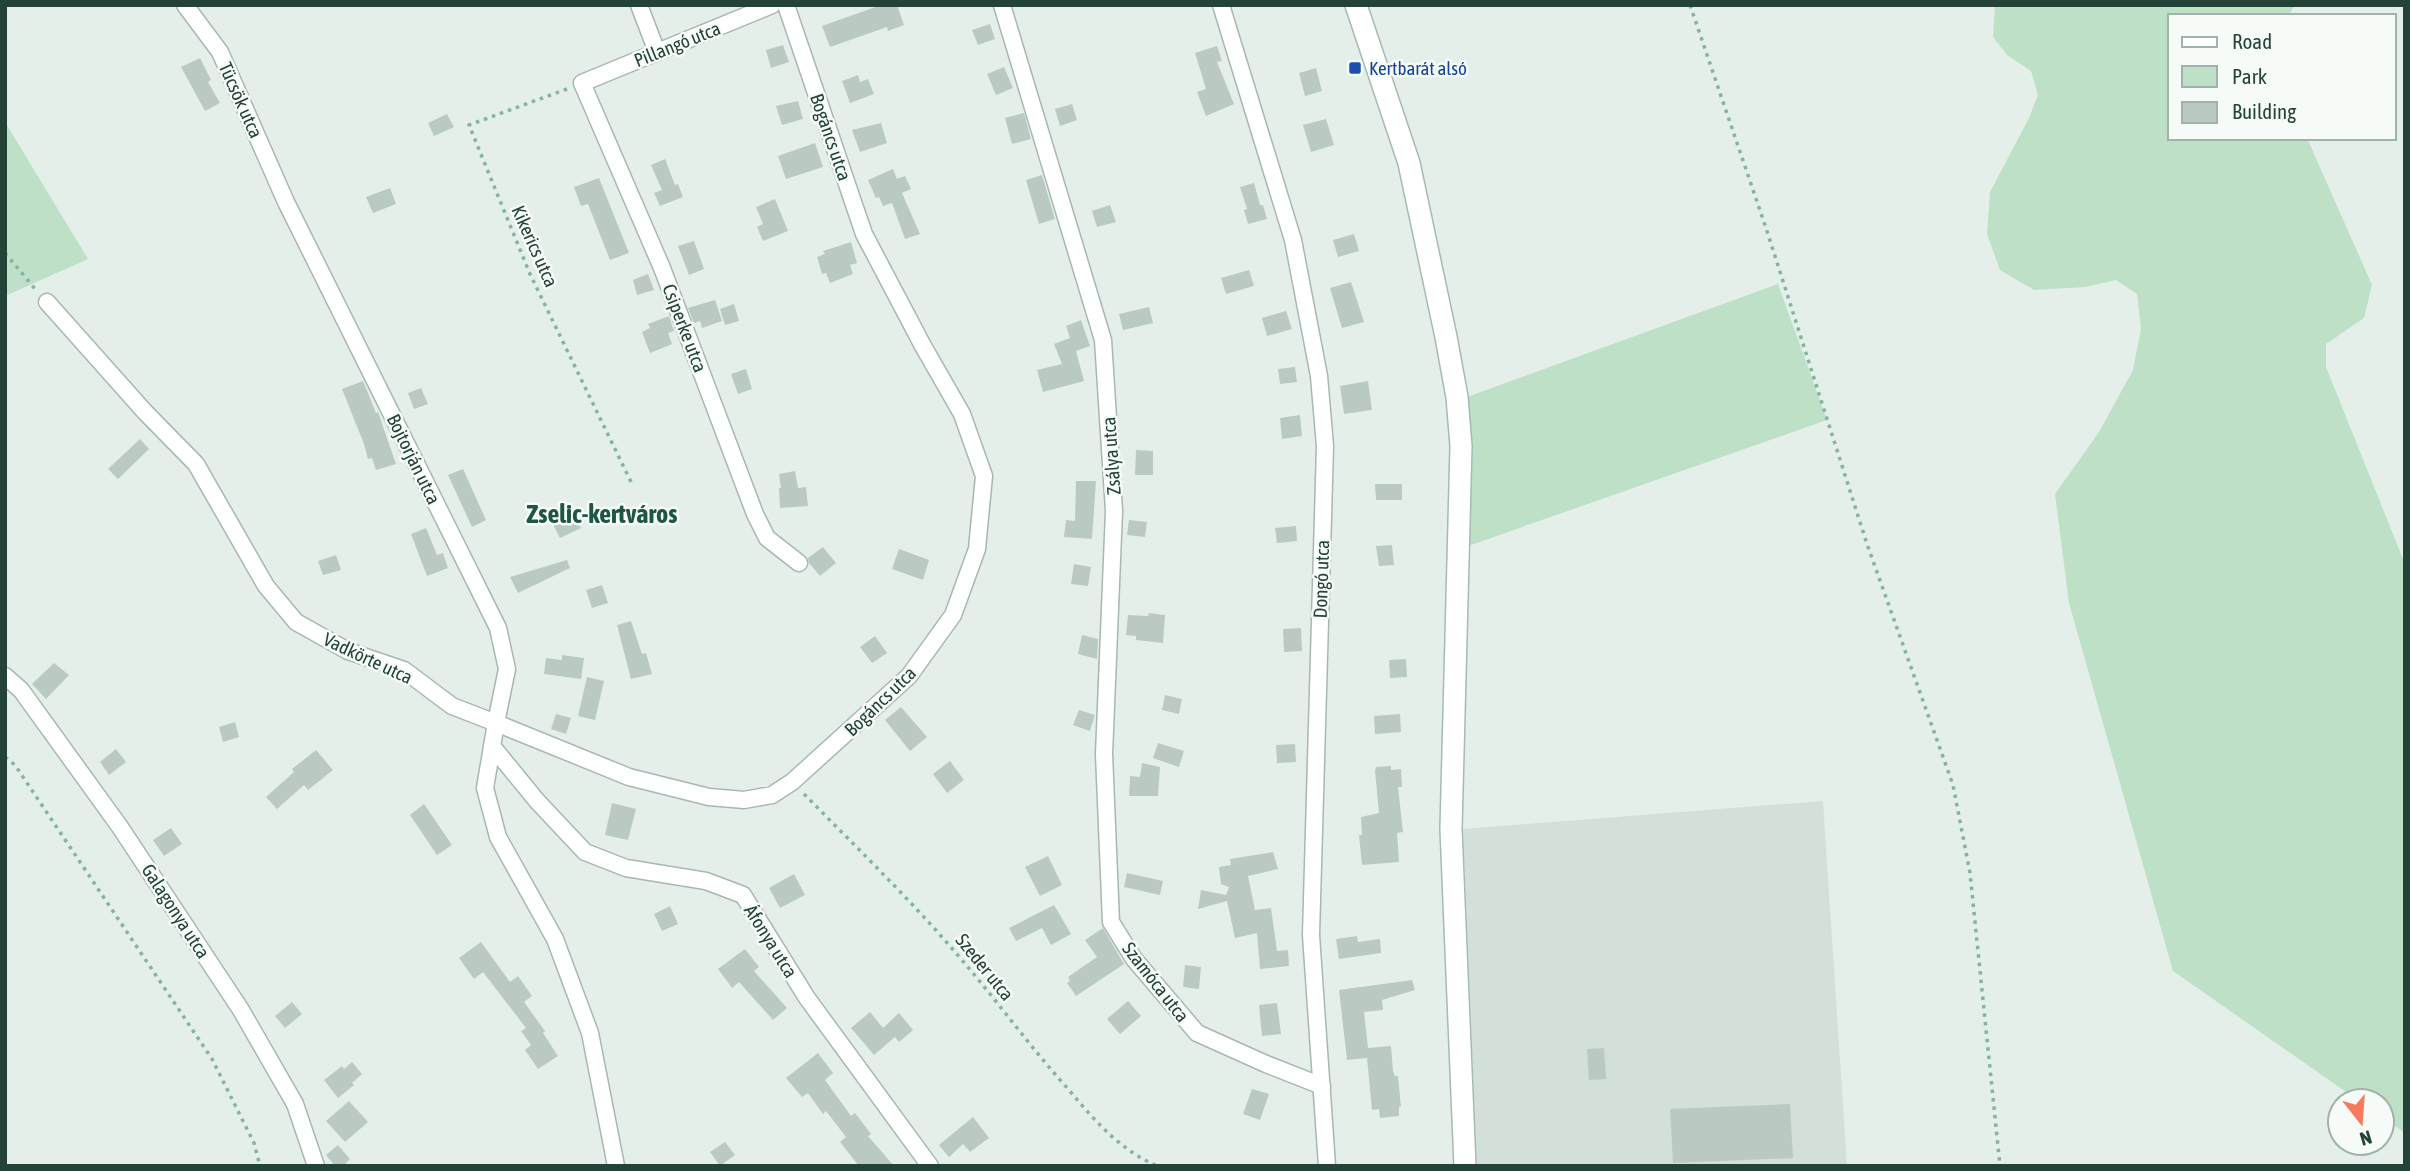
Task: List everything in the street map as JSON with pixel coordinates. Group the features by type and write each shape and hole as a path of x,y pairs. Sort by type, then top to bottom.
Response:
{"street":[{"name":"Tücsök utca","path":"185,5 220,51 286,202"},
{"path":"639,5 657,52"},
{"name":"Pillangó utca","path":"582,83 772,5"},
{"name":"Bogáncs utca","path":"496,723 629,777 709,797 744,800 772,795 792,782 909,676 953,615 977,549 984,475 962,414 864,234 786,5"},
{"name":"Zsálya utca","path":"1002,5 1103,340 1114,511 1104,754 1111,922"},
{"name":"Dongó utca","path":"1222,5 1293,240 1319,376 1325,446 1311,935 1327,1166"},
{"path":"1356,5 1409,163 1457,397 1461,446 1451,829 1465,1166"},
{"name":"Csiperke utca","path":"582,83 662,268 755,514 767,538 799,563"},
{"name":"Bojtorján utca","path":"286,202 498,628 507,669 496,723"},
{"name":"Vadkörte utca","path":"47,302 196,464 266,586 296,622 348,651 404,670 452,706 496,723"},
{"name":"Galagonya utca","path":"5,676 21,690 120,827 241,1010 296,1104 316,1166"},
{"path":"496,723 485,788 498,838 555,939 590,1033 616,1166"},
{"name":"Áfonya utca","path":"492,746 537,801 585,852 626,868 706,881 743,895 807,998 930,1166"},
{"name":"Szamóca utca","path":"1111,922 1134,959 1197,1033 1266,1065 1322,1086"}],"path":[{"path":"1690,5 1766,228 1867,544 1953,785 1970,873 2000,1166"},
{"name":"Kikerics utca","path":"582,83 470,125 530,274 632,484"},
{"path":"5,253 47,302"},
{"path":"5,757 15,765 212,1059 254,1143 260,1166"},
{"name":"Szeder utca","path":"792,782 962,960 1032,1049 1104,1131 1144,1160 1157,1166"}],"shaded area":[{"path":"1823,801 1847,1166 1477,1166 1463,829"}],"green space":[{"path":"1995,5 2295,5 2289,14 2168,14 2168,140 2308,140 2372,285 2364,318 2326,344 2326,367 2405,564 2405,1133 2396,1127 2396,1087 2339,1087 2173,971 2069,603 2055,494 2099,432 2133,370 2141,329 2137,294 2116,280 2085,287 2034,290 2000,270 1987,234 1990,192 2029,118 2038,95 2031,71 2007,55 1993,37"},
{"path":"5,122 88,259 5,296"},
{"path":"1778,284 1827,420 1468,546 1467,397"}],"building":[{"path":"881,5 897,5 904,25 888,31 887,27 830,47 822,26"},
{"path":"990,24 995,39 978,45 972,30"},
{"path":"783,45 789,62 771,68 766,50"},
{"path":"1217,46 1222,61 1217,62 1234,104 1206,116 1197,92 1206,89 1195,53"},
{"path":"200,58 211,80 208,82 220,103 205,111 181,67"},
{"path":"1004,67 1013,88 996,95 987,74"},
{"path":"1316,68 1322,91 1305,96 1299,73"},
{"path":"858,75 860,82 868,79 874,94 850,103 842,81"},
{"path":"798,101 803,119 782,125 776,106"},
{"path":"1072,104 1077,120 1060,126 1055,109"},
{"path":"1024,113 1031,139 1012,144 1005,118"},
{"path":"447,114 454,127 434,136 428,123"},
{"path":"1326,119 1334,145 1311,152 1303,125"},
{"path":"881,123 887,143 860,152 852,130"},
{"path":"815,143 823,167 786,179 778,156"},
{"path":"665,159 683,197 660,206 654,193 662,190 651,165"},
{"path":"893,169 897,179 905,176 911,189 902,193 920,234 905,239 892,203 883,206 868,180"},
{"path":"1042,175 1055,219 1039,224 1026,180"},
{"path":"599,178 629,253 610,260 588,204 581,206 574,187"},
{"path":"1254,183 1267,219 1248,224 1244,210 1247,209 1240,187"},
{"path":"390,188 396,204 373,213 366,197"},
{"path":"775,199 788,231 763,241 757,227 763,224 756,207"},
{"path":"1110,205 1116,222 1097,227 1092,211"},
{"path":"1354,234 1359,251 1338,257 1333,240"},
{"path":"694,241 704,269 689,275 678,246"},
{"path":"851,242 857,263 850,265 853,274 830,283 826,273 822,274 817,257 825,254 823,251"},
{"path":"1249,270 1254,286 1226,294 1221,278"},
{"path":"648,274 654,290 637,295 633,280"},
{"path":"1351,282 1364,322 1342,328 1330,288"},
{"path":"715,300 722,321 702,328 700,321 694,323 688,308"},
{"path":"734,304 739,321 725,325 720,309"},
{"path":"1149,307 1153,323 1123,330 1119,314"},
{"path":"1286,311 1292,329 1267,336 1262,318"},
{"path":"669,316 674,331 668,333 672,344 650,353 642,332 650,328 648,324"},
{"path":"1081,320 1090,346 1076,351 1084,381 1043,392 1037,370 1062,364 1054,344 1070,338 1066,326"},
{"path":"1295,367 1297,382 1280,384 1278,369"},
{"path":"746,369 752,389 738,394 731,374"},
{"path":"363,381 376,413 378,412 396,464 376,470 372,458 368,459 342,389"},
{"path":"1368,381 1372,410 1344,414 1340,386"},
{"path":"421,388 428,404 414,409 408,393"},
{"path":"1300,415 1302,436 1282,439 1280,418"},
{"path":"140,439 149,449 118,479 108,469"},
{"path":"1136,450 1153,451 1153,475 1135,475"},
{"path":"463,469 486,520 472,527 448,475"},
{"path":"795,471 798,488 806,487 808,506 780,508 779,474"},
{"path":"1076,481 1096,481 1092,539 1064,537 1066,520 1075,521"},
{"path":"1375,484 1402,484 1402,500 1376,500"},
{"path":"572,510 581,528 560,538 551,521"},
{"path":"1129,520 1147,522 1145,537 1127,535"},
{"path":"1296,526 1297,541 1277,543 1275,528"},
{"path":"426,528 437,555 443,553 448,568 427,576 411,534"},
{"path":"1392,545 1394,565 1379,566 1376,546"},
{"path":"823,547 836,563 820,576 808,558"},
{"path":"899,549 929,560 923,580 892,569"},
{"path":"336,555 341,570 323,575 318,561"},
{"path":"567,560 570,568 518,593 510,577"},
{"path":"1074,564 1091,567 1088,586 1071,584"},
{"path":"602,585 608,603 592,608 586,590"},
{"path":"1149,613 1165,615 1163,643 1136,640 1136,636 1126,635 1128,615 1148,616"},
{"path":"631,621 642,654 646,653 652,674 631,679 617,625"},
{"path":"1301,628 1302,651 1284,652 1283,629"},
{"path":"1082,635 1098,639 1097,659 1078,654"},
{"path":"875,636 887,653 872,663 860,647"},
{"path":"562,655 584,658 581,679 544,674 546,658 562,660"},
{"path":"1406,659 1407,677 1390,678 1389,660"},
{"path":"54,663 69,675 46,699 32,684"},
{"path":"587,677 604,681 595,720 578,716"},
{"path":"1165,695 1182,699 1179,714 1162,710"},
{"path":"901,707 927,737 910,751 885,720"},
{"path":"1079,710 1095,715 1090,731 1073,725"},
{"path":"556,714 571,718 566,734 551,729"},
{"path":"1400,714 1401,732 1375,734 1374,716"},
{"path":"235,722 239,737 223,742 219,727"},
{"path":"1158,743 1184,751 1179,767 1153,758"},
{"path":"1295,744 1296,762 1277,763 1276,745"},
{"path":"116,749 126,762 109,775 100,762"},
{"path":"316,750 333,770 308,790 304,785 277,809 266,797 294,772 292,769"},
{"path":"950,761 964,780 947,793 933,774"},
{"path":"1142,763 1160,767 1158,796 1129,796 1130,776 1140,777"},
{"path":"1391,766 1391,770 1401,769 1402,787 1398,787 1403,832 1397,833 1399,862 1362,865 1359,835 1362,835 1361,817 1379,813 1376,767"},
{"path":"612,803 636,809 628,840 605,835"},
{"path":"424,804 452,845 437,855 410,815"},
{"path":"171,828 182,844 164,856 153,840"},
{"path":"1273,852 1278,869 1248,876 1255,910 1271,908 1277,951 1288,950 1289,966 1260,969 1257,933 1235,938 1227,901 1198,909 1201,890 1226,895 1229,887 1221,884 1219,867 1231,865 1230,859"},
{"path":"1048,856 1062,885 1040,896 1025,867"},
{"path":"1127,873 1163,881 1160,895 1124,887"},
{"path":"794,874 805,895 780,908 769,888"},
{"path":"1054,905 1071,934 1051,945 1042,928 1016,941 1009,928"},
{"path":"670,906 678,924 662,931 654,914"},
{"path":"1103,928 1124,964 1076,996 1067,983 1070,981 1068,977 1097,957 1085,940"},
{"path":"1357,936 1358,942 1380,939 1381,953 1339,959 1336,939"},
{"path":"481,942 510,982 518,976 532,996 524,1002 545,1031 543,1033 558,1056 538,1069 525,1050 531,1045 521,1031 526,1028 483,972 474,979 459,958"},
{"path":"745,949 759,967 754,971 787,1008 773,1020 739,982 732,988 718,969"},
{"path":"1185,965 1201,967 1199,989 1183,987"},
{"path":"1412,980 1415,990 1382,1000 1383,1010 1364,1012 1368,1048 1391,1046 1393,1071 1395,1076 1398,1076 1401,1107 1399,1116 1380,1118 1379,1109 1372,1110 1367,1058 1347,1060 1339,990"},
{"path":"1128,1001 1141,1016 1120,1034 1107,1019"},
{"path":"292,1002 302,1014 285,1028 275,1016"},
{"path":"1277,1003 1281,1034 1262,1036 1259,1005"},
{"path":"870,1012 883,1028 899,1013 913,1030 899,1042 895,1037 874,1055 851,1028"},
{"path":"1604,1048 1606,1079 1589,1080 1587,1049"},
{"path":"818,1053 833,1073 825,1080 851,1116 855,1113 871,1134 868,1136 894,1166 859,1166 840,1142 846,1137 826,1111 823,1114 808,1093 802,1097 786,1078"},
{"path":"352,1062 362,1074 352,1083 354,1085 338,1098 324,1080"},
{"path":"1252,1089 1269,1094 1260,1120 1243,1114"},
{"path":"349,1101 368,1122 345,1142 326,1121"},
{"path":"1790,1104 1793,1158 1673,1163 1670,1109"},
{"path":"973,1117 989,1138 970,1152 963,1144 949,1157 939,1145"},
{"path":"725,1142 735,1155 720,1166 710,1152"},
{"path":"338,1145 350,1159 343,1166 335,1166 326,1155"}],"place":[{"name":"Kertbarát alsó","path":"1355,68"}],"district":[{"name":"Zselic-kertváros","path":"602,514"}]}
